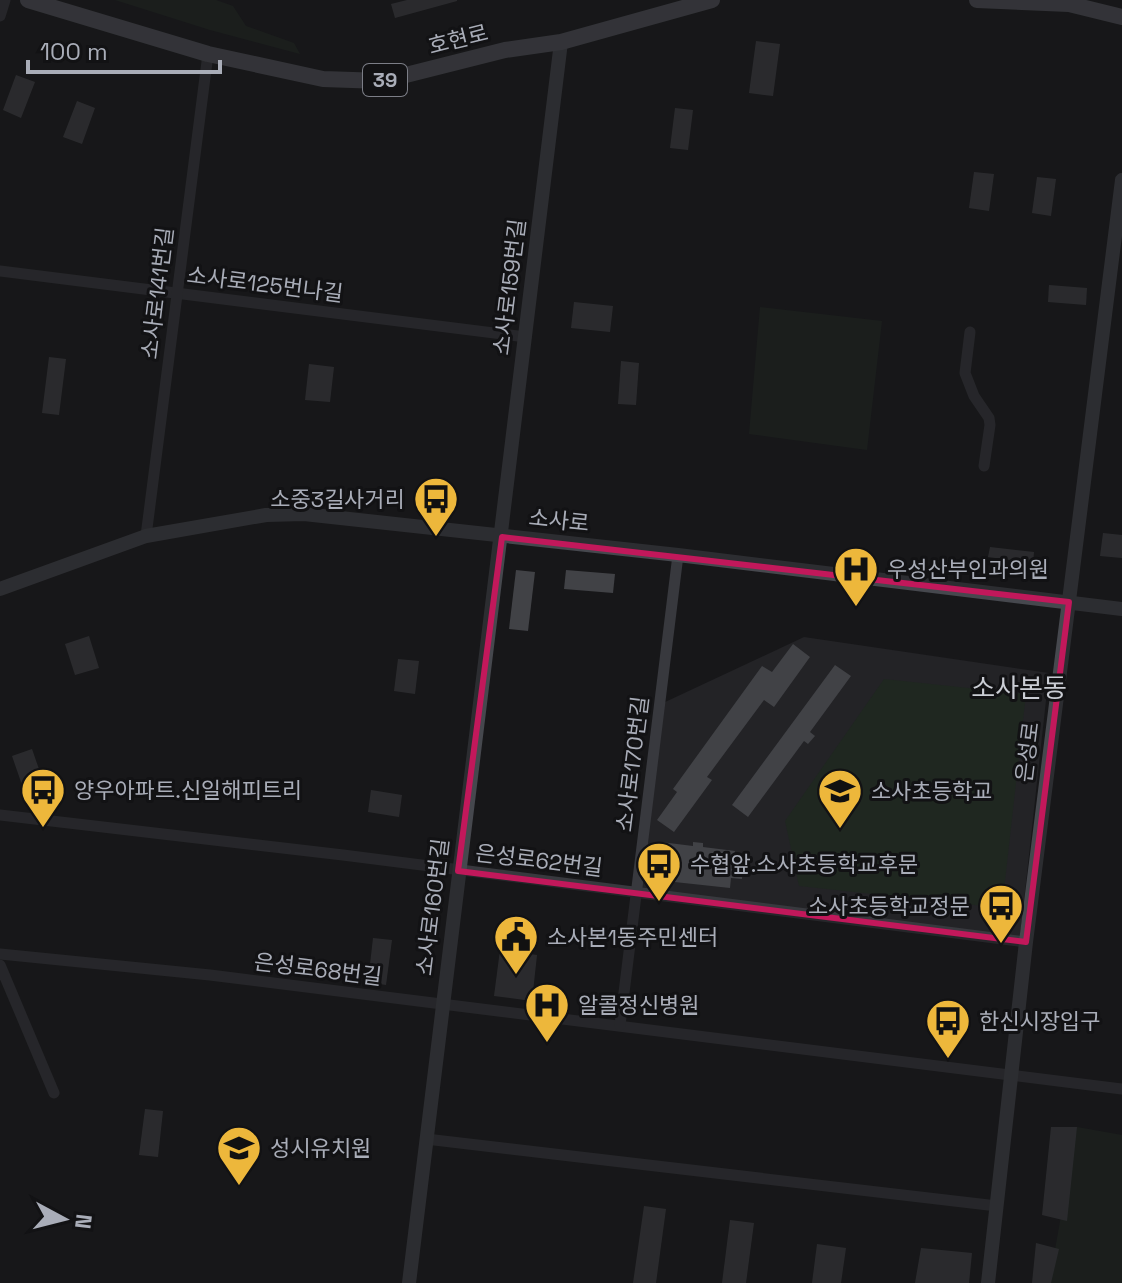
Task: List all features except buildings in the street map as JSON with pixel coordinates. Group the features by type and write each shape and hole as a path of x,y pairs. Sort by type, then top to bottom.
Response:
{"main road":[{"name":"호현로","path":"28,0 208,54 323,79 382,81 505,50 561,42 671,6 712,0"},
{"path":"977,0 1069,4 1122,17"}],"street":[{"path":"0,16 5,0"},
{"name":"소사로159번길","path":"502,537 561,42"},
{"name":"소사로141번길","path":"146,536 208,54"},
{"name":"은성로","path":"988,1283 1026,942 1122,180"},
{"name":"소사로125번나길","path":"0,271 526,337"},
{"path":"970,332 965,373 990,425 984,466"},
{"name":"소사로","path":"0,589 146,536 266,515 304,514 678,555 1122,609"},
{"name":"소사로160번길","path":"409,1283 502,537"},
{"name":"소사로170번길","path":"620,1025 678,555"},
{"name":"은성로62번길","path":"0,815 1026,942"},
{"name":"은성로68번길","path":"0,954 210,975 1122,1089"},
{"path":"0,965 54,1093"},
{"path":"426,1139 997,1206"}],"highlighted area":[{"path":"502,537 1069,602 1026,942 458,871"}],"shaded area":[{"path":"115,0 216,0 233,6 246,26 294,43 300,54 210,30"},
{"path":"760,307 882,321 867,450 749,434"},
{"name":"소사초등학교","path":"804,637 1049,673 1020,937 641,889 663,703"},
{"path":"884,679 1026,694 1002,908 799,886 785,821"},
{"path":"1077,1127 1122,1135 1122,1283 1049,1283"}],"place":[{"name":"소중3길사거리","path":"436,538"},
{"name":"우성산부인과의원","path":"856,608"},
{"name":"양우아파트.신일해피트리","path":"43,829"},
{"name":"소사초등학교","path":"840,830"},
{"name":"수협앞.소사초등학교후문","path":"659,903"},
{"name":"소사초등학교정문","path":"1001,945"},
{"name":"소사본1동주민센터","path":"516,976"},
{"name":"알콜정신병원","path":"547,1044"},
{"name":"한신시장입구","path":"948,1060"},
{"name":"성시유치원","path":"239,1187"}],"district":[{"name":"소사본동","path":"1019,688"}]}
